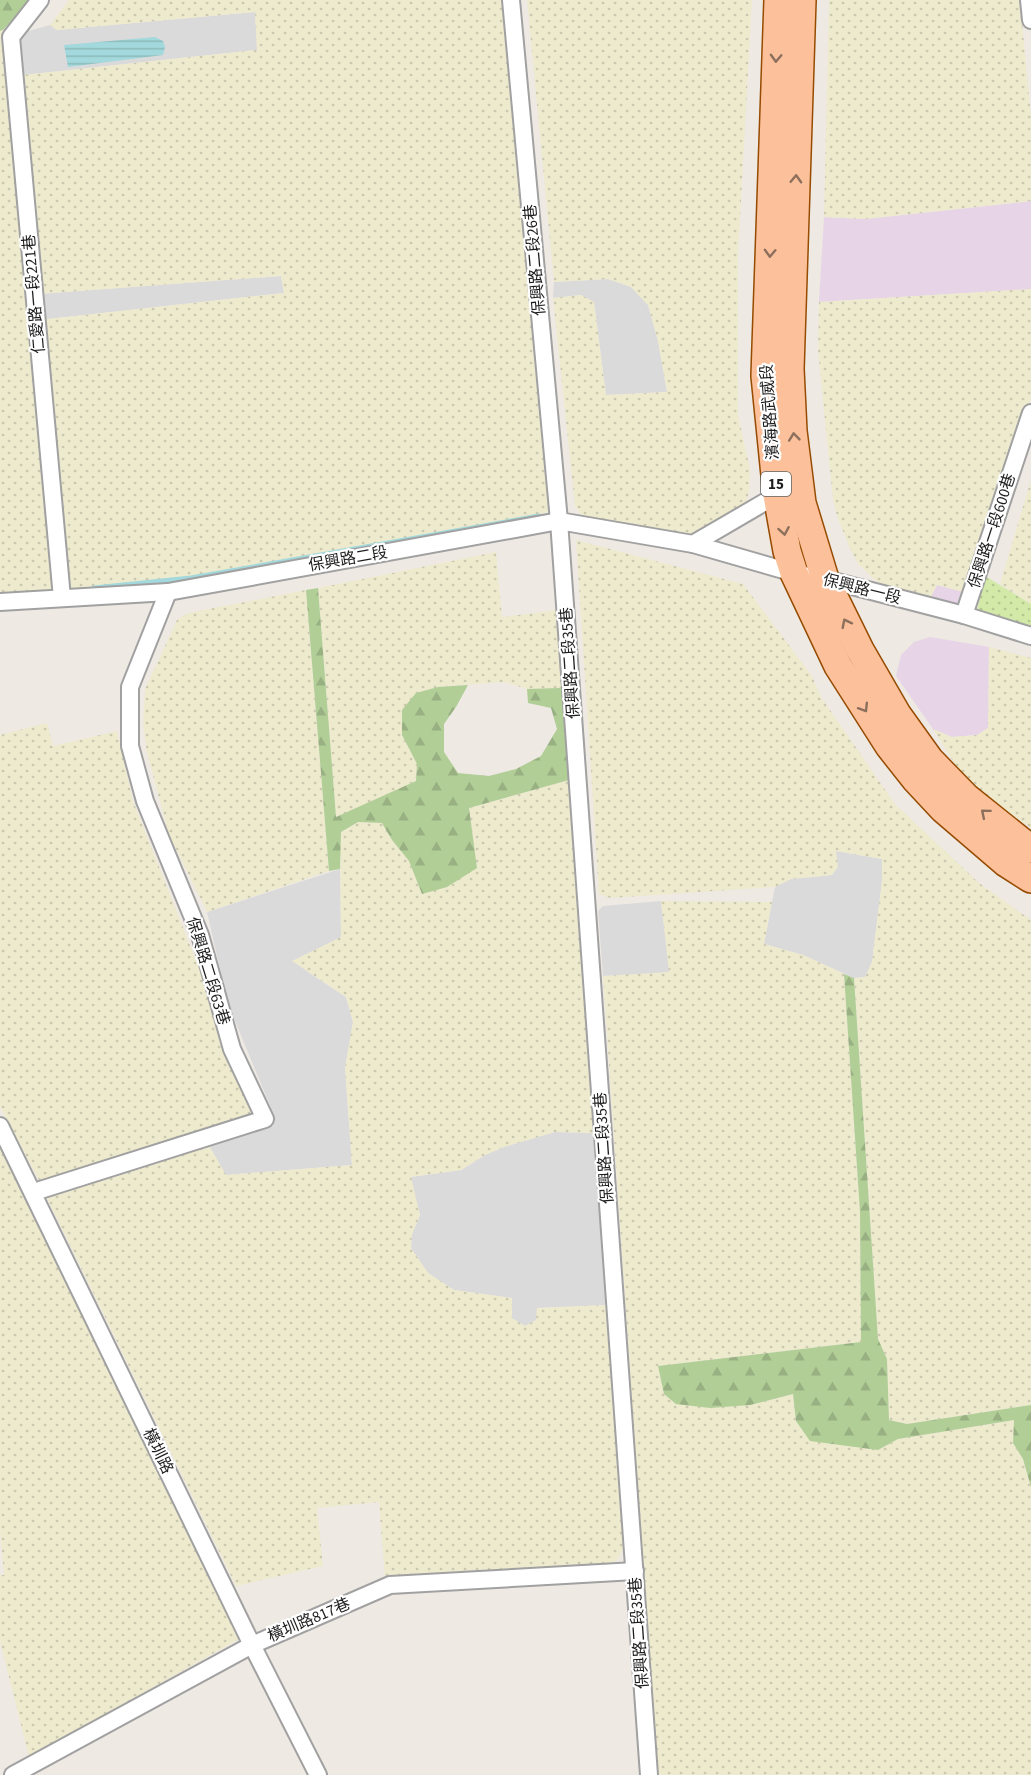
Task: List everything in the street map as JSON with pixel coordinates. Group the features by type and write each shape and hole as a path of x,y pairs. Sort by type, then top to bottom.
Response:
{"main road":[{"name":"濱海路武威段","path":"778,0 765,376 777,495 787,551 794,573 838,666 889,746 943,809 978,840 1031,879"},
{"name":"濱海路武威段","path":"802,0 790,369 793,431 802,503 825,579 860,650 892,705 930,760 966,797 1031,849"}],"street":[{"name":"仁愛路一段221巷","path":"40,0 11,37 62,598"},
{"name":"保興路二段26巷","path":"511,0 559,520"},
{"path":"1029,0 1031,20"},
{"name":"保興路一段600巷","path":"964,615 1031,413"},
{"path":"693,544 777,495"},
{"name":"保興路二段","path":"0,602 168,592 559,520 693,544"},
{"name":"保興路二段35巷","path":"559,520 649,1775"},
{"name":"保興路一段","path":"693,544 794,573 964,615 1031,636"},
{"name":"保興路二段63巷","path":"34,1192 265,1119 232,1048 200,935 145,801 130,746 130,687 168,592"},
{"name":"橫圳路","path":"0,1126 252,1645 318,1775"},
{"name":"橫圳路817巷","path":"13,1775 252,1645 390,1585 635,1571"}],"shaded area":[{"path":"69,0 505,0 553,511 297,564 108,594 67,593 39,320 284,293 281,276 39,294 23,75 257,50 255,12 57,30 50,25"},
{"path":"527,0 752,0 738,255 738,415 750,469 749,491 745,509 680,542 583,517 575,506 553,298 581,295 594,302 606,395 667,392 658,341 648,305 631,287 608,279 554,282"},
{"path":"829,0 1020,0 1031,118 1031,201 865,219 824,217"},
{"path":"255,12 257,50 23,75 17,49 25,32 50,25 57,30"},
{"path":"3,30 53,591 50,598 11,593 0,595 0,31"},
{"path":"1031,201 1031,289 819,302 824,217 865,219"},
{"path":"281,276 284,293 39,320 39,294"},
{"path":"608,279 631,287 648,305 658,341 667,392 606,395 594,302 581,295 553,298 554,282"},
{"path":"1031,289 1031,399 964,592 937,585 925,608 895,598 859,565 837,516 833,500 818,351 819,302"},
{"path":"1031,480 1031,604 1000,584"},
{"path":"576,540 743,584 812,676 821,697 895,804 979,883 1031,920 1031,1405 907,1424 889,1420 887,1359 878,1339 854,978 865,977 872,962 882,881 882,859 836,851 838,867 832,875 791,879 775,887 610,898 599,894"},
{"path":"496,552 502,617 558,610 567,682 559,688 527,689 504,682 438,687 402,710 402,735 417,764 416,781 336,818 318,588"},
{"path":"937,585 964,592 961,614 925,608"},
{"path":"306,590 329,871 207,912 169,835 147,753 143,724 145,689 177,620 188,613"},
{"path":"930,637 989,647 988,728 977,735 952,737 933,729 896,676 901,655 914,642"},
{"path":"989,647 1031,658 1031,828 981,793 954,763 933,729 952,737 977,735 988,728"},
{"path":"47,723 53,746 117,731 133,801 257,1115 41,1184 0,1107 0,735"},
{"path":"569,780 601,1118 594,1133 555,1132 504,1147 485,1155 461,1170 411,1177 420,1215 412,1234 411,1248 428,1273 454,1290 512,1298 512,1318 525,1326 536,1320 537,1308 606,1305 627,1529 624,1547 617,1560 607,1567 385,1579 379,1502 317,1508 323,1566 236,1586 45,1194 210,1147 226,1175 352,1165 345,1068 353,1022 346,997 292,961 341,937 340,833 358,822 382,823 409,861 422,893 477,868 469,808"},
{"path":"836,851 882,859 882,881 872,962 865,977 854,978 803,955 764,944 775,887 791,879 832,875"},
{"path":"340,869 341,937 308,972 346,997 353,1022 345,1068 352,1165 226,1175 208,1145 267,1124 271,1108 228,1004 207,912"},
{"path":"661,901 670,973 603,976 598,911 603,906"},
{"path":"661,901 772,902 764,944 803,955 844,974 860,1212 861,1342 658,1366 664,1394 676,1404 750,1405 793,1394 796,1421 878,1450 898,1439 1014,1420 1013,1443 1023,1459 1031,1487 1031,1775 655,1775 603,976 669,972"},
{"path":"601,1118 606,1305 538,1308 536,1320 525,1326 512,1319 512,1298 454,1290 428,1273 411,1248 412,1234 420,1215 410,1177 461,1170 485,1155 504,1147 555,1132 594,1133"},
{"path":"0,1145 239,1639 29,1757 0,1641 0,1575 4,1575 0,1530"}],"green space":[{"path":"0,0 31,0 0,31"},
{"path":"985,576 1031,604 1031,631 977,610"},
{"path":"318,588 336,817 416,781 417,764 402,735 402,710 416,693 438,687 468,685 444,724 444,752 458,773 489,776 516,769 541,756 557,729 551,708 528,703 527,689 559,688 567,682 571,766 569,780 469,808 477,868 447,887 422,894 409,861 382,823 358,822 341,832 340,869 329,871 306,590"},
{"path":"844,974 854,978 878,1339 887,1359 889,1420 907,1424 1031,1405 1031,1487 1023,1459 1013,1443 1014,1420 898,1439 878,1450 810,1441 796,1421 793,1394 750,1405 710,1408 676,1404 664,1394 658,1366 861,1342 860,1212"}],"water":[{"path":"155,37 163,41 165,47 163,55 68,67 64,45"}],"waterway":[{"path":"94,588 191,578 539,516"}]}
